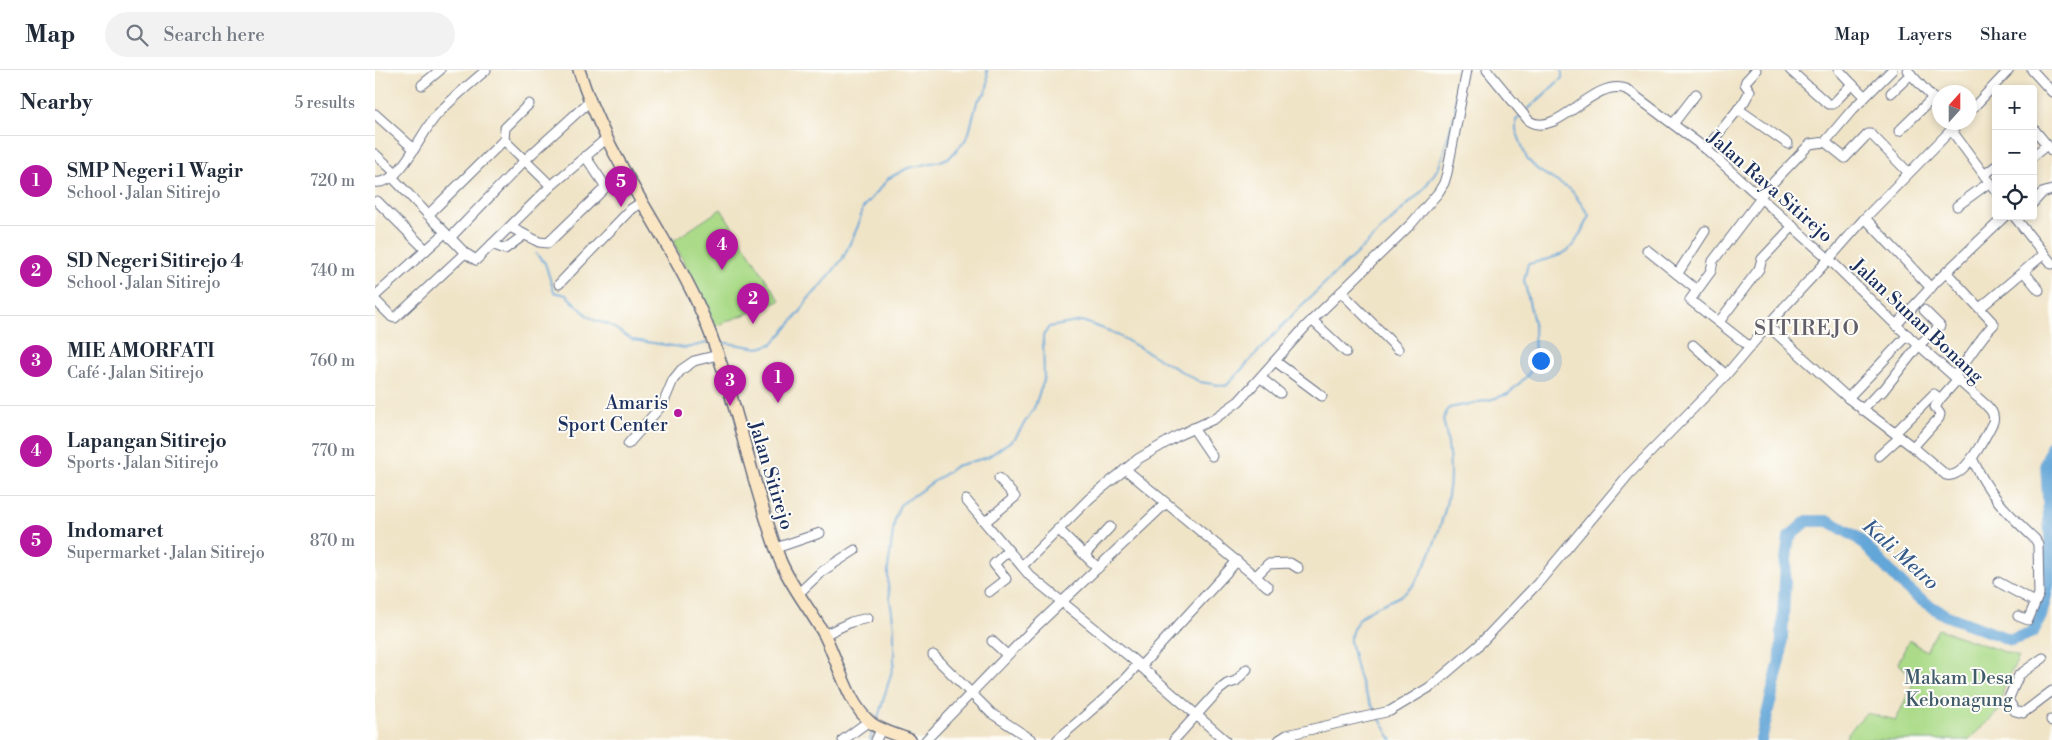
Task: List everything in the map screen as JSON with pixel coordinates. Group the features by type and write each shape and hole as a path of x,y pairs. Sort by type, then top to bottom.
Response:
{"main road":[{"name":"Jalan Sitirejo","path":"579,70 590,101 606,135 671,251 697,302 718,355 781,563 824,635 851,697 875,725"},
{"path":"875,725 910,740"}],"street":[{"path":"423,70 431,78"},
{"path":"422,85 440,70"},
{"path":"1021,566 1091,498 1125,469 1160,446 1224,413 1239,402 1312,320 1411,224 1444,183 1458,122 1467,70"},
{"name":"Jalan Raya Sitirejo","path":"1487,70 1514,104 1535,125 1545,124 1560,117 1599,92 1621,87 1635,95 1706,149 1829,259 1908,172 1951,130"},
{"path":"1706,149 1750,91 1745,84 1756,70"},
{"path":"1790,70 1831,105 1852,84"},
{"path":"1839,70 1865,97"},
{"path":"1750,347 1690,300 1711,271 1713,261 1760,198 1810,144 1826,141 1892,70"},
{"path":"2032,70 2052,92"},
{"path":"375,182 385,182 394,175 436,116 483,71"},
{"path":"1891,93 1909,72 1932,97"},
{"path":"1998,85 2003,72"},
{"path":"1977,105 1992,91"},
{"path":"1673,124 1696,94"},
{"path":"375,296 426,250 448,235 525,160 590,101"},
{"path":"428,215 504,140 505,128 529,104"},
{"path":"1899,131 1932,104"},
{"path":"1738,109 1788,144"},
{"path":"375,114 414,149"},
{"path":"1957,206 1992,183 1959,130"},
{"path":"2035,130 2049,148 2037,154"},
{"path":"1826,141 1845,158 1871,134 1908,172"},
{"path":"375,154 428,215 465,253 475,260 551,186 588,155 606,135"},
{"path":"504,140 551,186"},
{"path":"510,228 539,242 548,243 604,190 604,184 585,156"},
{"path":"2037,199 2042,193 2052,190"},
{"path":"377,201 426,250"},
{"path":"559,284 631,209 642,202"},
{"path":"1865,218 1931,288"},
{"path":"1896,325 2001,220"},
{"path":"1980,308 2024,272 2049,259 2017,220"},
{"path":"1719,322 1761,266 1762,259 1793,226"},
{"path":"1678,273 1705,232"},
{"path":"492,244 507,248 524,235"},
{"path":"1647,250 1697,290"},
{"path":"375,300 392,318 395,318 465,253"},
{"path":"1279,740 1287,735 1390,711 1430,687 1478,646 1538,583 1629,474 1740,360 1829,259"},
{"name":"Jalan Sunan Bonang","path":"1829,259 1896,325 1985,404 1995,417 1972,458"},
{"path":"2024,272 2039,290"},
{"path":"1913,447 1939,418 1940,414 1935,407 1968,360 1978,342 1994,324 1947,273"},
{"path":"1341,292 1398,349"},
{"path":"1863,410 1880,391 1882,392 1919,345 1943,324 1924,310"},
{"path":"1312,320 1346,352"},
{"path":"1768,326 1847,398 1913,447 1948,476 1955,475 1972,458 1985,484 2007,513 2038,544 2039,588 2028,620 2018,616"},
{"path":"1847,398 1908,335"},
{"path":"1693,345 1726,375"},
{"path":"628,444 663,404 673,380 681,370 694,361 718,355"},
{"path":"1275,361 1322,396"},
{"path":"1261,378 1280,393"},
{"path":"1879,456 1934,394 1940,399"},
{"path":"1193,428 1212,456"},
{"path":"1125,469 1269,588"},
{"path":"985,522 1015,497 999,478"},
{"path":"966,500 1030,576 1139,665 1225,740"},
{"path":"926,740 1007,655 1167,503"},
{"path":"2019,525 2035,529"},
{"path":"1085,554 1110,527"},
{"path":"1058,529 1098,568"},
{"path":"776,548 820,533"},
{"path":"799,593 821,572 855,550"},
{"path":"989,592 1006,579 995,564 1008,551"},
{"path":"1057,740 1092,708 1107,699 1237,561"},
{"path":"1255,577 1269,564 1290,563 1298,568"},
{"path":"1998,582 2035,602"},
{"path":"824,635 851,622 868,618"},
{"path":"992,640 1007,655"},
{"path":"933,655 991,713 1032,740"},
{"path":"2043,658 2019,676 2009,700 2017,713 2023,713 2052,691"},
{"path":"1174,740 1219,690 1236,680 1247,669"},
{"path":"843,740 875,725 876,740"}],"green space":[{"path":"721,209 780,301 715,326 673,241"},
{"name":"Makam Desa Kebonagung","path":"1938,629 2019,657 2004,686 2000,710 1968,740 1845,740 1848,733 1866,713 1896,720 1915,679 1898,663 1909,640 1926,651"}],"waterway":[{"path":"720,342 759,348 772,344 778,338 843,258 858,226 863,208 889,178 908,168 941,161 950,157 964,142 969,133 977,102 986,92 988,83 987,70"},
{"path":"1455,112 1457,78 1460,70"},
{"path":"1525,112 1562,78 1562,70"},
{"path":"1376,712 1367,698 1356,668 1350,643 1353,629 1366,612 1400,596 1411,588 1421,573 1439,531 1447,501 1450,475 1449,454 1443,419 1449,408 1508,394 1526,377 1535,365 1534,323 1524,280 1528,264 1552,258 1567,251 1578,238 1589,215 1572,191 1538,170 1527,159 1516,130 1516,120 1522,115"},
{"path":"877,721 894,664 894,627 888,585 888,568 895,518 900,505 956,466 988,457 1015,438 1034,408 1044,380 1043,336 1049,327 1082,321 1112,332 1200,382 1226,386 1300,307 1422,191 1439,167 1454,116"},
{"path":"536,254 545,263 554,292 566,295 596,321 608,324 633,340 686,348 707,343"},
{"name":"Kali Metro","path":"1761,740 1781,656 1786,559 1789,537 1807,521 1829,521 1858,538 1918,598 1945,615 2011,640 2033,632 2041,616 2049,583 2050,534 2046,463 2052,445"},
{"path":"1378,716 1392,740"},
{"path":"870,740 873,730"}],"place":[{"name":"Indomaret","path":"621,207"},
{"name":"Lapangan Sitirejo","path":"722,270"},
{"name":"SD Negeri Sitirejo 4","path":"753,324"},
{"name":"SMP Negeri 1 Wagir","path":"778,403"},
{"name":"MIE AMORFATI","path":"730,406"},
{"name":"Amaris Sport Center","path":"678,413"}],"district":[{"name":"SITIREJO","path":"1807,328"}]}
